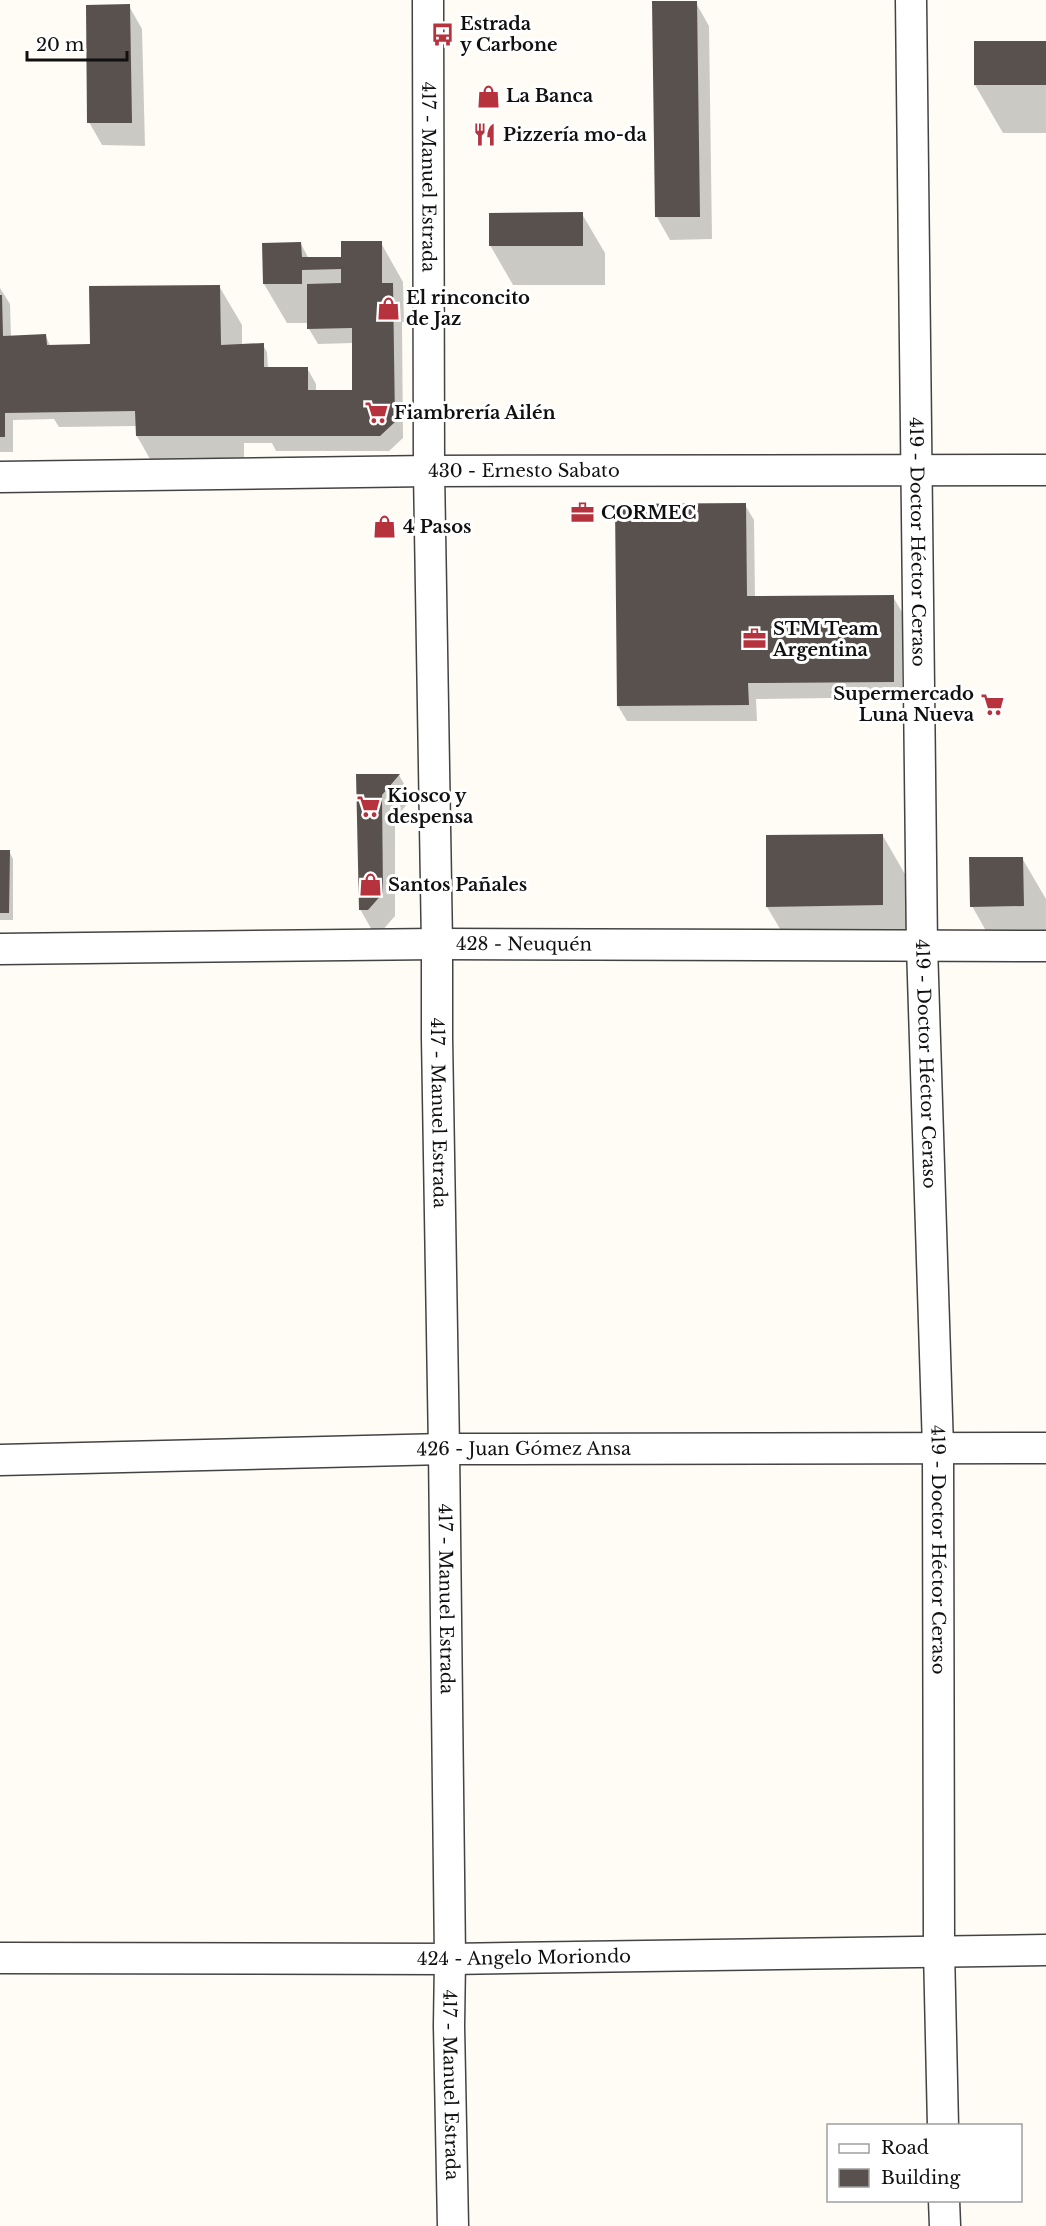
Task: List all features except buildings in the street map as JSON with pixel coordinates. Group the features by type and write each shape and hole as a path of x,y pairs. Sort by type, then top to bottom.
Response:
{"street":[{"name":"417 - Manuel Estrada","path":"428,0 429,471 453,2226"},
{"name":"419 - Doctor Héctor Ceraso","path":"911,0 922,946 938,1448 939,1950 943,2124"},
{"name":"430 - Ernesto Sabato","path":"0,477 429,471 1046,470"},
{"name":"428 - Neuquén","path":"0,949 437,944 1046,946"},
{"name":"426 - Juan Gómez Ansa","path":"0,1460 444,1449 1046,1448"},
{"name":"424 - Angelo Moriondo","path":"0,1958 450,1959 1046,1950"},
{"path":"944,2202 945,2226"}],"place":[{"name":"Estrada y Carbone","path":"442,34"},
{"name":"La Banca","path":"488,96"},
{"name":"Pizzería mo-da","path":"485,135"},
{"name":"El rinconcito de Jaz","path":"388,308"},
{"name":"Fiambrería Ailén","path":"376,413"},
{"name":"CORMEC","path":"583,513"},
{"name":"4 Pasos","path":"385,527"},
{"name":"STM Team Argentina","path":"755,639"},
{"name":"Supermercado Luna Nueva","path":"992,704"},
{"name":"Kiosco y despensa","path":"369,806"},
{"name":"Santos Pañales","path":"370,885"}]}
